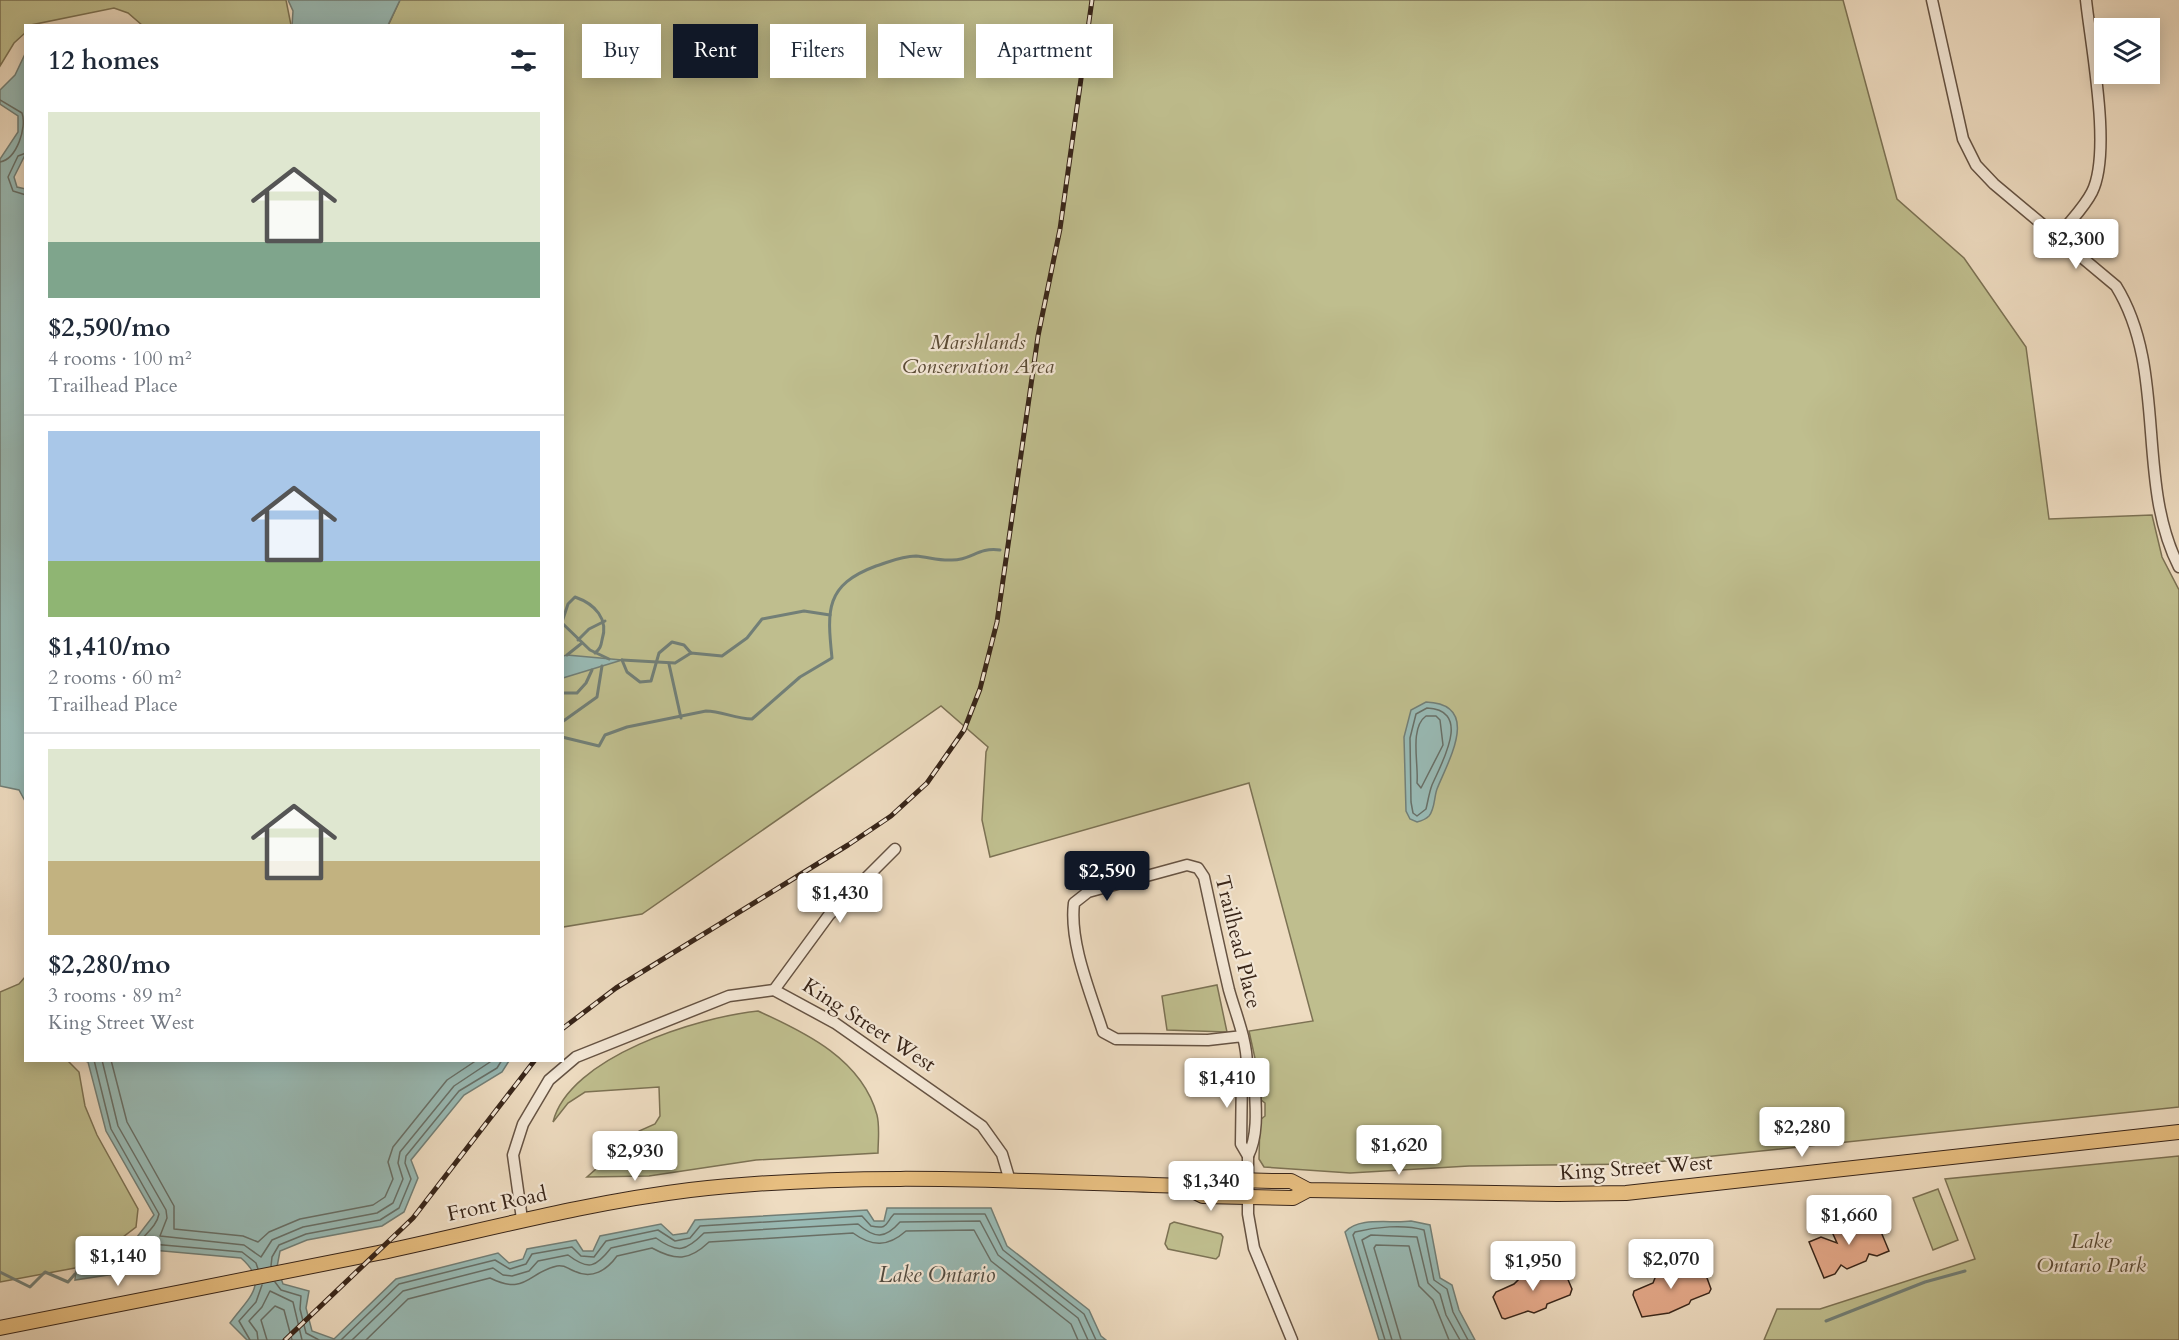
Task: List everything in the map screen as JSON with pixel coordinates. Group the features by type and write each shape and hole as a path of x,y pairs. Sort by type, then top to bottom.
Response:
{"main road":[{"name":"King Street West","path":"1010,1181 1183,1186 1204,1179 1291,1181 1308,1190 1626,1193 2179,1132"},
{"name":"Front Road","path":"0,1328 377,1253 522,1219 620,1200 746,1185 827,1179 1010,1181"},
{"name":"King Street West","path":"1183,1186 1203,1196 1293,1198 1308,1190"}],"street":[{"path":"1932,0 1963,139 1976,165 1994,184 2116,286 2128,305 2142,363 2163,528 2179,567"},
{"path":"2059,236 2092,193 2098,174 2102,146 2086,0"},
{"path":"774,990 828,915 895,849"},
{"name":"Trailhead Place","path":"1243,1036 1208,1040 1116,1039 1103,1032 1083,971 1072,916 1074,903 1088,892 1187,865 1198,868 1204,877 1243,1036 1247,1066 1242,1072 1241,1144 1248,1156 1248,1214 1254,1248 1292,1340"},
{"name":"King Street West","path":"522,1219 513,1155 523,1124 549,1080 576,1057 729,996 774,990 835,1023 982,1126 1002,1154 1010,1181"}],"green space":[{"path":"0,0 286,0 291,24 141,24 128,13 114,8 36,24 24,24 24,34 14,43 0,66"},
{"name":"Marshlands Conservation Area","path":"400,0 1843,0 1897,199 1964,258 2026,347 2049,519 2152,515 2162,557 2179,590 2179,1107 1637,1164 1469,1166 1350,1173 1264,1167 1259,1159 1260,1120 1265,1116 1265,1103 1260,1099 1258,1072 1249,1031 1313,1021 1249,783 990,857 982,820 988,747 941,706 642,914 564,927 564,24 389,24"},
{"path":"24,978 24,1062 69,1062 79,1072 85,1106 97,1135 138,1209 136,1227 94,1259 75,1268 0,1282 0,992 19,984"},
{"path":"1217,985 1227,1032 1167,1030 1162,996"},
{"path":"758,1011 813,1039 846,1064 859,1079 870,1096 877,1115 878,1153 756,1160 649,1176 587,1177 613,1154 627,1150 639,1131 655,1124 660,1116 659,1087 585,1092 568,1103 553,1122 564,1099 583,1078 609,1060 639,1044 703,1022"},
{"name":"Lake Ontario Park","path":"2179,1156 2179,1340 1764,1340 1777,1309 1820,1309 1975,1259 1945,1179"},
{"path":"1938,1189 1958,1240 1933,1250 1913,1198"},
{"path":"1174,1222 1221,1234 1223,1237 1219,1256 1216,1259 1168,1249 1165,1244 1170,1224"}],"water":[{"path":"288,0 400,0 388,24 292,24 293,11"},
{"path":"24,56 24,157 14,177 17,187 24,189 24,799 19,790 0,786 0,159 18,132 18,116 0,104 0,90 15,75"},
{"path":"567,655 622,660 564,678 564,656"},
{"path":"1426,702 1443,705 1453,713 1457,724 1457,736 1437,789 1431,813 1417,822 1410,819 1406,811 1404,737 1411,710"},
{"name":"Lake Ontario","path":"88,1062 508,1062 502,1072 464,1095 411,1160 418,1178 404,1212 382,1226 307,1240 280,1251 277,1267 283,1284 309,1291 306,1308 312,1331 334,1339 396,1279 498,1253 509,1263 523,1259 527,1249 576,1240 583,1251 593,1251 600,1236 661,1224 673,1235 687,1233 695,1220 867,1210 874,1221 884,1221 887,1208 991,1208 1007,1246 1089,1310 1101,1336 1106,1340 247,1340 230,1323 249,1299 255,1284 250,1267 241,1258 152,1250 128,1272 75,1280 76,1267 127,1250 154,1215 106,1131"},
{"path":"1411,1221 1430,1225 1440,1278 1452,1285 1459,1310 1475,1340 1379,1340 1345,1232 1351,1227 1367,1222"}],"building":[{"path":"1874,1215 1889,1251 1877,1256 1869,1254 1866,1261 1847,1269 1841,1265 1835,1274 1824,1278 1809,1242 1821,1237 1837,1243 1828,1223 1838,1219 1842,1228 1851,1224 1858,1228 1862,1220"},
{"path":"1667,1260 1671,1270 1680,1272 1698,1265 1703,1267 1711,1289 1709,1293 1669,1313 1642,1317 1633,1295 1634,1291 1653,1283 1657,1273 1654,1266"},
{"path":"1526,1265 1530,1274 1558,1266 1563,1268 1572,1289 1570,1295 1547,1304 1546,1308 1534,1313 1528,1311 1502,1318 1493,1297 1496,1292 1514,1284 1519,1279 1515,1269"}],"waterway":[{"path":"564,737 599,746 605,735 627,727 706,711 752,719 800,677 832,658 830,613 833,601 838,591 859,573 905,557 952,560 986,550 1000,550"},
{"path":"564,616 568,604 575,597 589,604 599,613 604,632 601,646 595,653"},
{"path":"622,660 675,663 691,653 722,656 747,638 762,619 804,611 830,615"},
{"path":"578,640 589,629 605,621"},
{"path":"564,625 590,650 609,659"},
{"path":"622,660 627,672 640,682 651,681 659,653 672,642 684,645 691,653"},
{"path":"567,655 582,643"},
{"path":"669,664 681,718"},
{"path":"564,721 597,697 602,666"},
{"path":"564,693 577,693 586,683 592,670"},
{"path":"1826,1321 1925,1282 1965,1271"},
{"path":"0,1272 30,1287 45,1272 68,1282 75,1274"}],"railway":[{"path":"564,1027 616,988 891,816 927,783 964,730 980,689 997,622 1038,336 1060,229 1092,0"},
{"path":"285,1340 413,1218 533,1062"}]}
